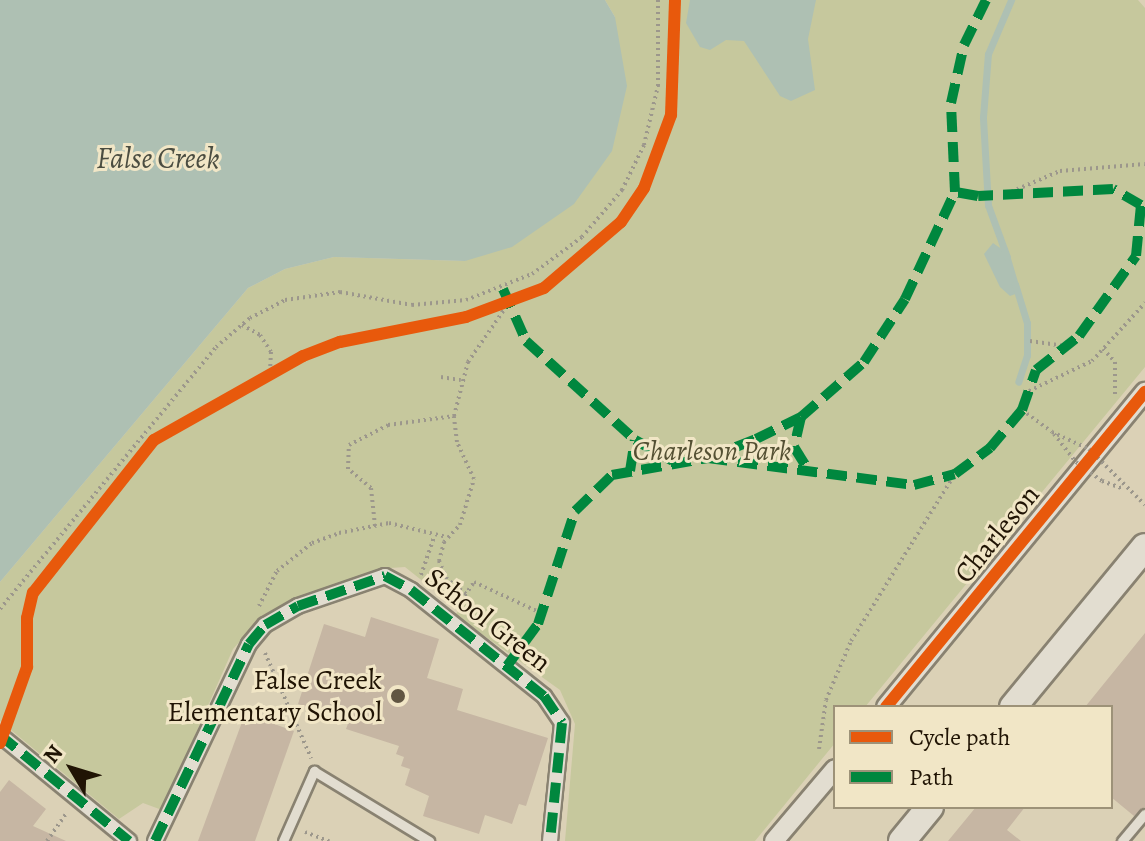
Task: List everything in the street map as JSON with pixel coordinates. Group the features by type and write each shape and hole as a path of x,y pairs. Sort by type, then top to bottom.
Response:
{"main road":[{"path":"1015,705 1145,547"},
{"path":"902,841 928,809"}],"street":[{"name":"Charleson","path":"888,705 1145,392"},
{"name":"School Green","path":"155,841 256,636 298,606 385,576 447,619 544,696 562,723 550,841"},
{"path":"2,736 129,841"},
{"path":"774,841 833,771"}],"lane":[{"path":"283,841 314,771 429,841"},
{"path":"1122,841 1145,814"}],"path":[{"path":"0,609 198,368 242,325 285,300 340,292 412,305 466,300 503,289 556,258 604,215 638,163 658,86 658,0"},
{"path":"1006,194 1060,171 1145,164"},
{"path":"480,313 514,301"},
{"path":"466,594 441,568 447,537 460,525 474,479 457,442 454,416 461,380 514,301"},
{"path":"1029,391 1092,361 1145,303"},
{"path":"242,325 260,335 271,352 270,374"},
{"path":"1030,341 1067,346"},
{"path":"1103,349 1115,362 1116,399 1130,410"},
{"path":"441,377 461,380"},
{"path":"1022,410 1052,432 1089,449 1114,470 1125,489"},
{"path":"375,526 371,488 348,469 349,445 388,425 454,416"},
{"path":"33,593 129,470 171,428"},
{"path":"1052,432 1076,462 1102,481 1125,489 1145,505"},
{"path":"819,749 826,700 851,641 955,474"},
{"path":"310,752 256,636 264,589 277,571 312,543 375,526 406,524 434,537 447,537"},
{"path":"431,555 434,537"},
{"path":"447,619 474,582 541,613"},
{"path":"47,841 77,800"},
{"path":"290,826 329,841"}],"green space":[{"name":"Charleson Park","path":"605,0 1138,0 1145,8 1145,367 867,705 833,705 833,745 755,841 565,841 575,724 560,690 455,615 459,610 405,567 390,568 283,607 250,630 233,649 162,810 143,803 119,819 0,721 0,582 248,288 285,269 334,257 465,261 615,17"}],"water":[{"name":"False Creek","path":"0,0 605,0 615,17 627,86 612,151 574,204 512,247 465,261 334,257 285,269 248,288 0,582"},
{"path":"690,0 816,0 808,39 815,90 791,101 780,96 744,41 726,40 710,50 700,47 686,23"},
{"path":"993,243 1010,255 1021,292 1010,296 1000,287 984,254"}],"building":[{"path":"371,617 439,639 427,678 463,689 457,710 548,738 526,806 519,804 512,824 485,815 479,834 423,816 429,796 405,785 410,769 401,766 404,757 396,754 399,746 346,729 349,721 298,704 324,624 365,637"},
{"path":"1145,633 1145,807 1134,816 1113,799 1113,705 1087,705"},
{"path":"245,714 294,731 255,841 198,841"},
{"path":"9,780 46,809 33,826 66,841 0,841 0,792"},
{"path":"974,809 1023,809 1007,830 1021,841 948,841"}],"waterway":[{"path":"1007,257 988,205 983,117 988,54 1011,0"},
{"path":"1015,284 1027,323 1027,355 1018,382"}],"marked path":[{"path":"507,666 538,624 575,511 612,475 708,458 756,439 801,417 864,362 905,299 955,192 951,103 964,45 986,0"},
{"path":"708,458 914,485 955,474 990,448 1022,410 1036,370 1079,336 1136,256 1141,205 1113,189 978,196 955,192"},
{"path":"503,289 526,341 635,440 673,461"},
{"path":"801,417 794,447 810,473"},
{"path":"630,471 635,440"},
{"path":"155,841 249,644 265,625 298,606 385,576 411,590 544,696 562,723 550,841"},
{"path":"0,735 129,841"}],"cycle path":[{"path":"0,743 27,667 27,618 33,593 154,440 303,356 340,342 466,317 544,288 621,222 644,188 671,115 675,0"},
{"path":"888,705 1145,392"}],"place":[{"name":"False Creek Elementary School","path":"398,696"}]}
